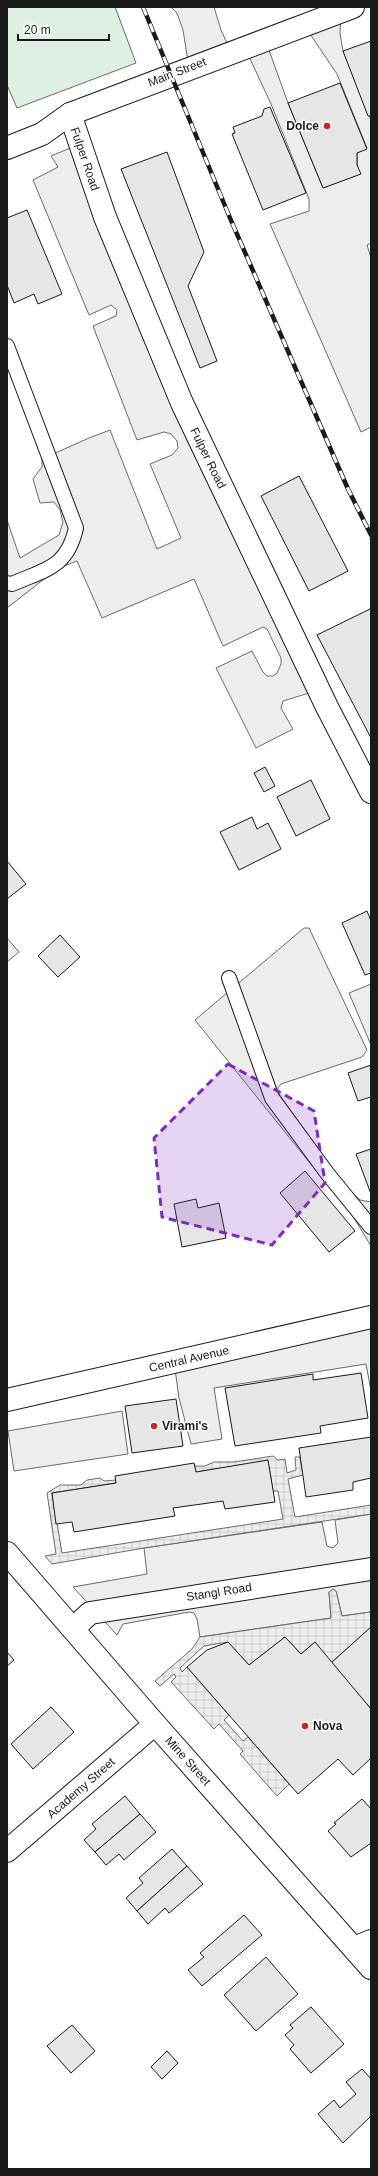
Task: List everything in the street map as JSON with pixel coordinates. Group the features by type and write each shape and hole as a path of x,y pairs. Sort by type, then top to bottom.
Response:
{"street":[{"name":"Main Street","path":"7,148 42,134 70,114 353,7"},
{"name":"Fulper Road","path":"70,114 105,217 182,404 327,707 371,792"},
{"name":"Central Avenue","path":"7,1400 371,1317"},
{"name":"Mine Street","path":"7,1553 155,1724 362,1944 371,1968"},
{"name":"Stangl Road","path":"73,1629 90,1613 371,1569"},
{"name":"Academy Street","path":"7,1851 155,1724"}],"lane":[{"path":"7,346 76,528 72,545 63,558 52,566 12,584 7,583"},
{"path":"229,978 272,1098 327,1173 371,1227"}],"highlighted area":[{"path":"228,1064 314,1111 325,1183 272,1245 162,1217 154,1138"}],"green space":[{"path":"7,7 115,7 136,63 17,108 7,85"}],"shaded area":[{"path":"171,7 214,7 221,30 231,52 189,68 183,30 177,13"},
{"path":"341,12 340,33 343,51 371,120 371,243 367,245 371,258 371,427 361,432 270,224 309,211 309,199 271,104 245,48 265,39 288,103 323,188 360,174 357,165 357,153 367,148 337,74 304,25"},
{"path":"80,144 319,690 283,701 281,708 293,729 256,748 216,668 252,651 263,672 267,676 273,676 277,673 281,664 281,658 267,629 263,627 223,646 194,579 102,618 77,561 57,569 7,608 7,520 20,558 59,535 63,522 60,510 54,502 40,503 33,479 42,467 42,459 89,438 110,430 157,549 181,538 150,464 172,455 178,448 177,441 171,434 164,432 137,440 93,326 116,316 117,310 111,305 89,315 33,180 58,167 51,156"},
{"path":"304,928 309,928 367,1050 362,1057 281,1084 276,1090 345,1186 360,1200 371,1202 371,1246 354,1218 195,1020"},
{"path":"7,938 19,952 7,962"},
{"path":"371,984 371,1045 349,993"},
{"path":"371,1317 371,1391 366,1364 214,1388 222,1439 191,1444 179,1398 174,1362"},
{"path":"122,1411 128,1454 14,1471 8,1431"},
{"path":"273,1456 278,1460 285,1459 287,1473 296,1470 295,1457 300,1457 303,1475 288,1479 295,1517 371,1505 371,1514 144,1548 52,1564 45,1556 56,1554 47,1493 60,1485 81,1485 87,1480 100,1478 104,1481 116,1480 116,1483 52,1493 62,1553 283,1519 278,1491 273,1491 268,1461 196,1472 194,1466 205,1466 214,1462 234,1462"},
{"path":"371,1514 371,1612 342,1616 336,1591 329,1592 331,1618 200,1637 197,1619 194,1613 189,1612 123,1624 117,1635 73,1587 147,1574 144,1548 322,1522 327,1546 333,1548 338,1543 335,1520"},
{"path":"333,1589 336,1591 342,1616 371,1612 371,1627 331,1663 315,1642 301,1654 285,1637 249,1665 228,1642 204,1646 180,1668 182,1672 187,1667 229,1715 224,1720 243,1741 248,1737 289,1784 277,1796 240,1754 243,1751 219,1724 214,1729 171,1682 176,1677 174,1674 160,1686 155,1681 192,1649 200,1637 331,1618 329,1592"}],"building":[{"path":"371,41 371,116 368,116 343,51"},
{"name":"Dolce","path":"340,83 367,149 357,153 357,165 361,174 323,188 288,103"},
{"path":"270,107 306,193 263,210 232,134 235,133 233,127 262,116 264,109"},
{"path":"167,152 204,252 188,286 217,361 200,368 121,169"},
{"path":"27,210 62,294 38,304 34,294 14,303 7,285 7,218"},
{"path":"299,476 348,571 309,591 261,496"},
{"path":"370,609 371,611 371,738 317,635"},
{"path":"265,767 275,786 264,792 254,773"},
{"path":"311,780 330,819 296,836 277,797"},
{"path":"252,817 257,829 268,823 281,849 239,870 220,832"},
{"path":"7,861 26,884 7,899"},
{"path":"367,911 371,921 371,973 365,975 342,923"},
{"path":"60,935 80,957 58,977 38,956"},
{"path":"371,1065 371,1097 358,1101 348,1073"},
{"path":"371,1149 371,1194 356,1154"},
{"path":"305,1171 355,1231 329,1252 280,1193"},
{"path":"196,1199 198,1208 219,1203 226,1238 182,1247 174,1204"},
{"path":"361,1373 368,1418 320,1426 321,1433 235,1446 225,1388 313,1374 313,1380"},
{"name":"Virami's","path":"176,1399 183,1446 132,1453 125,1406"},
{"path":"371,1437 371,1478 353,1482 353,1490 306,1497 299,1448"},
{"path":"268,1460 275,1502 225,1509 223,1501 173,1508 175,1516 74,1532 72,1522 56,1524 52,1493 116,1483 115,1476 194,1463 196,1472"},
{"path":"371,1627 371,1709 331,1663"},
{"name":"Nova","path":"285,1637 301,1654 315,1642 371,1709 371,1758 353,1775 338,1759 298,1794 187,1667 207,1650 228,1642 249,1665"},
{"path":"7,1652 14,1660 7,1666"},
{"path":"51,1707 74,1732 33,1769 11,1744"},
{"path":"125,1796 140,1814 95,1852 84,1840 96,1829 92,1824"},
{"path":"362,1799 371,1809 371,1843 351,1857 328,1831 336,1824 334,1823"},
{"path":"140,1814 156,1832 124,1860 119,1854 106,1865 95,1852"},
{"path":"172,1849 187,1866 137,1911 126,1898 143,1883 139,1878"},
{"path":"187,1866 203,1884 169,1913 165,1908 148,1924 137,1911"},
{"path":"244,1915 262,1935 202,1986 188,1970 204,1957 200,1953"},
{"path":"266,1957 298,1994 256,2031 224,1995"},
{"path":"311,2007 344,2044 311,2073 290,2049 294,2045 285,2035 293,2028 290,2025"},
{"path":"72,2025 95,2051 71,2073 47,2046"},
{"path":"167,2051 178,2063 162,2079 151,2067"},
{"path":"362,2069 371,2079 371,2116 343,2143 318,2114 334,2100 340,2108 356,2094 346,2082"}],"railway":[{"path":"143,7 230,218 348,489 371,535"}],"place":[{"name":"Dolce","path":"327,126"},
{"name":"Virami's","path":"154,1426"},
{"name":"Nova","path":"305,1726"}]}
